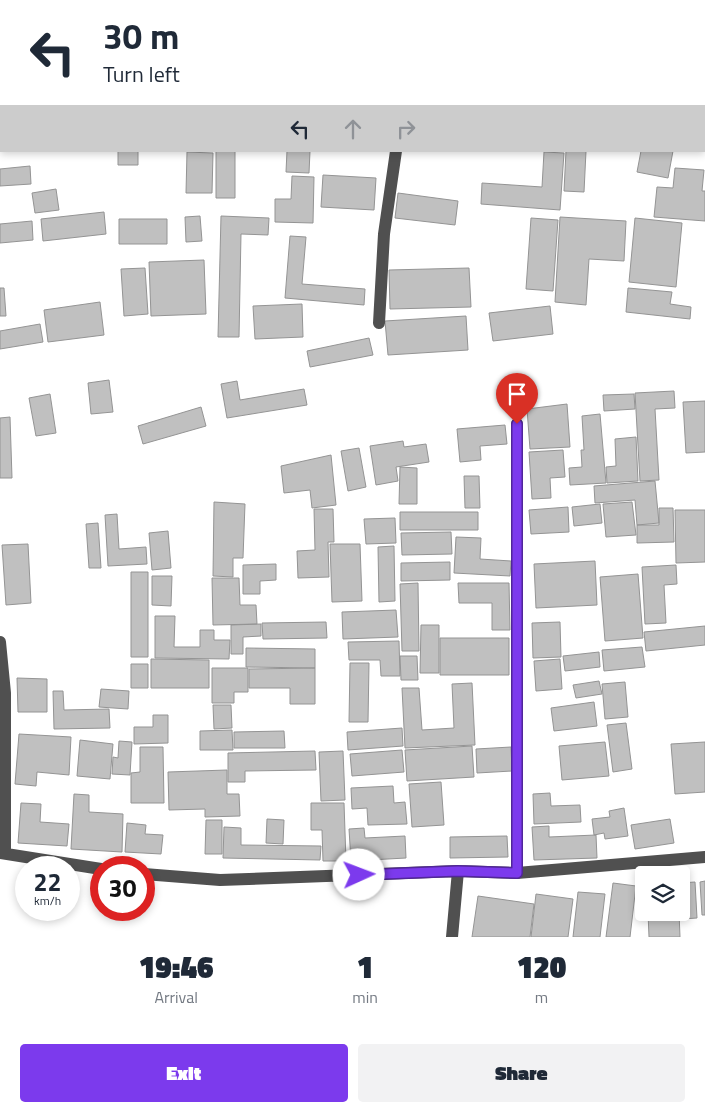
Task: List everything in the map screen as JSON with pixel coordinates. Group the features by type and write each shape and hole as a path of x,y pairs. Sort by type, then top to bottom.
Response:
{"street":[{"path":"380,323 384,234 396,152"},
{"path":"517,424 517,873"},
{"path":"0,642 5,693 2,853 90,867"},
{"path":"155,875 220,880 458,871 517,873 705,856"},
{"path":"452,937 458,871"}],"building":[{"path":"118,152 138,152 138,165 118,165"},
{"path":"187,152 213,153 212,193 186,193"},
{"path":"216,152 235,152 235,198 216,198"},
{"path":"287,152 310,152 309,173 286,172"},
{"path":"544,152 564,153 560,210 481,204 482,183 542,187"},
{"path":"566,152 586,152 584,192 564,191"},
{"path":"641,152 673,152 668,178 637,172"},
{"path":"30,166 31,184 0,186 0,169"},
{"path":"675,168 704,170 702,191 705,191 705,221 654,217 657,187 673,188"},
{"path":"323,175 376,178 374,210 321,207"},
{"path":"292,176 314,177 313,223 275,222 275,199 291,199"},
{"path":"56,189 59,210 35,213 32,193"},
{"path":"398,193 458,201 455,225 395,218"},
{"path":"104,212 106,234 43,241 41,219"},
{"path":"200,216 202,241 186,242 185,217"},
{"path":"221,216 269,218 268,235 241,234 239,337 218,337"},
{"path":"560,217 626,221 624,261 589,259 586,305 555,302"},
{"path":"531,218 558,220 553,291 526,289"},
{"path":"635,218 682,223 676,287 629,282"},
{"path":"119,219 167,219 167,244 119,244"},
{"path":"32,221 33,240 0,243 0,224"},
{"path":"290,236 306,237 302,284 365,289 364,305 285,298"},
{"path":"204,260 206,314 151,316 149,262"},
{"path":"145,268 148,314 124,316 121,269"},
{"path":"469,268 471,307 390,309 389,270"},
{"path":"0,288 4,288 6,316 0,316"},
{"path":"628,288 672,292 670,304 691,307 690,319 626,312"},
{"path":"100,302 104,335 48,342 44,310"},
{"path":"302,304 303,337 255,339 253,306"},
{"path":"550,306 553,334 493,341 489,313"},
{"path":"466,316 468,350 388,355 385,321"},
{"path":"40,324 43,342 0,349 0,331"},
{"path":"369,338 373,355 310,367 307,351"},
{"path":"109,380 113,412 91,414 88,383"},
{"path":"237,381 240,400 304,389 307,405 227,418 221,384"},
{"path":"674,391 675,408 655,409 659,480 640,481 635,393"},
{"path":"50,394 56,433 36,436 29,398"},
{"path":"634,394 635,409 604,411 603,395"},
{"path":"705,401 705,452 686,453 683,402"},
{"path":"567,404 570,447 530,449 527,409"},
{"path":"201,407 206,426 143,444 138,426"},
{"path":"600,414 606,483 570,485 569,468 582,467 581,450 584,450 582,416"},
{"path":"10,417 12,478 0,478 0,418"},
{"path":"505,425 507,444 480,446 481,460 460,462 457,429"},
{"path":"636,437 638,481 607,483 606,467 616,466 615,439"},
{"path":"403,441 404,447 426,444 429,462 396,467 398,481 376,485 370,446"},
{"path":"359,448 366,487 348,491 341,451"},
{"path":"563,450 565,477 550,478 551,498 532,499 529,452"},
{"path":"331,455 336,505 312,508 310,490 284,493 281,466"},
{"path":"400,467 417,468 417,504 399,504"},
{"path":"464,476 479,476 480,508 465,508"},
{"path":"655,481 659,523 637,525 635,500 595,503 594,486"},
{"path":"214,502 245,504 243,558 233,558 233,577 213,576"},
{"path":"632,502 636,535 606,537 603,504"},
{"path":"600,504 602,523 574,526 572,507"},
{"path":"568,507 569,532 531,534 529,510"},
{"path":"659,508 673,508 674,542 637,543 637,525 659,525"},
{"path":"314,509 333,509 334,542 328,542 329,577 298,578 297,551 315,550"},
{"path":"675,510 705,510 705,562 676,563"},
{"path":"400,512 478,512 478,530 400,530"},
{"path":"117,514 119,549 146,547 147,564 108,566 105,515"},
{"path":"395,518 396,543 366,544 364,519"},
{"path":"98,523 101,568 89,568 86,524"},
{"path":"168,531 171,568 152,570 149,533"},
{"path":"451,532 452,554 402,555 401,533"},
{"path":"456,537 481,538 480,559 511,561 510,576 454,573"},
{"path":"28,544 31,603 6,605 2,545"},
{"path":"330,544 360,544 362,601 332,602"},
{"path":"394,546 395,601 379,602 378,547"},
{"path":"595,561 597,605 536,608 534,564"},
{"path":"450,562 450,580 401,581 401,563"},
{"path":"276,564 276,580 260,581 260,594 243,594 243,565"},
{"path":"676,565 677,584 664,585 666,623 645,624 642,567"},
{"path":"131,572 148,572 148,657 131,657"},
{"path":"638,574 643,638 605,641 600,577"},
{"path":"152,576 172,576 171,606 152,605"},
{"path":"212,578 239,578 240,605 256,605 257,624 213,625"},
{"path":"418,583 419,651 402,651 400,584"},
{"path":"458,583 509,583 510,630 492,630 492,603 459,603"},
{"path":"396,610 398,637 343,639 342,612"},
{"path":"155,616 175,616 174,647 200,647 200,630 214,630 214,640 230,640 229,659 155,658"},
{"path":"326,622 327,638 263,639 262,623"},
{"path":"560,622 561,657 533,658 532,623"},
{"path":"261,624 261,636 243,637 243,654 231,654 231,625"},
{"path":"421,625 439,625 439,673 420,673"},
{"path":"705,626 705,645 646,651 644,632"},
{"path":"440,638 509,638 509,675 440,675"},
{"path":"399,641 400,676 381,676 380,660 349,660 348,642"},
{"path":"642,647 645,667 604,671 602,650"},
{"path":"246,648 315,649 315,668 246,667"},
{"path":"599,652 600,667 565,671 563,656"},
{"path":"400,656 417,656 418,680 401,680"},
{"path":"151,659 209,660 209,688 151,688"},
{"path":"560,659 562,689 536,691 534,661"},
{"path":"350,663 369,663 368,722 349,722"},
{"path":"131,664 148,664 148,688 131,688"},
{"path":"212,668 248,668 248,692 234,692 234,703 212,703"},
{"path":"315,668 315,704 290,704 290,688 249,688 249,669"},
{"path":"17,678 47,679 47,712 18,712"},
{"path":"599,681 602,694 576,698 573,685"},
{"path":"625,682 628,717 605,719 602,684"},
{"path":"472,683 475,745 405,748 402,688 419,688 422,730 454,728 452,684"},
{"path":"101,689 129,691 128,709 99,707"},
{"path":"53,691 63,691 64,710 109,709 110,728 54,729"},
{"path":"594,702 597,726 554,731 551,708"},
{"path":"213,705 231,705 232,728 214,729"},
{"path":"153,715 168,715 168,743 134,744 134,727 153,727"},
{"path":"626,723 632,769 613,772 607,725"},
{"path":"402,728 403,746 348,750 347,732"},
{"path":"232,730 233,750 200,750 200,731"},
{"path":"284,731 285,748 234,748 234,732"},
{"path":"19,734 71,737 69,775 37,772 36,786 15,784"},
{"path":"80,740 113,744 110,779 77,776"},
{"path":"119,741 132,742 130,775 112,774 113,757 118,758"},
{"path":"605,742 609,776 562,780 559,746"},
{"path":"705,742 705,792 675,794 671,744"},
{"path":"472,746 474,777 407,781 405,750"},
{"path":"140,747 163,747 164,803 131,803 131,773 140,772"},
{"path":"511,747 512,771 477,773 476,749"},
{"path":"402,750 404,772 352,776 350,754"},
{"path":"315,751 316,770 245,771 245,782 228,782 228,753"},
{"path":"343,751 345,800 321,801 319,752"},
{"path":"227,770 227,794 239,794 240,816 205,817 205,809 169,810 168,772"},
{"path":"441,782 444,825 412,827 409,784"},
{"path":"393,786 394,803 405,802 407,824 368,825 367,808 352,809 351,788"},
{"path":"550,793 551,806 580,805 581,822 534,824 533,794"},
{"path":"74,794 89,795 89,812 123,814 122,852 71,849"},
{"path":"21,803 41,804 40,822 69,824 67,846 18,843"},
{"path":"311,803 344,803 346,861 323,861 322,830 311,830"},
{"path":"624,808 628,836 605,839 604,833 594,835 592,819 610,817 609,811"},
{"path":"267,819 284,820 283,844 266,843"},
{"path":"670,819 674,843 635,849 631,825"},
{"path":"206,820 222,820 222,854 205,854"},
{"path":"127,823 146,825 145,834 163,835 161,854 125,852"},
{"path":"549,826 549,837 596,835 597,858 534,860 532,827"},
{"path":"224,827 241,828 241,845 321,846 320,860 223,858"},
{"path":"364,828 365,838 405,836 406,858 351,861 349,829"},
{"path":"507,836 508,857 450,858 450,837"},
{"path":"705,881 705,915 702,915 700,882"},
{"path":"690,882 695,882 697,918 690,918"},
{"path":"613,883 635,886 630,937 606,937"},
{"path":"578,892 605,894 600,937 573,937"},
{"path":"536,894 573,899 568,937 531,937"},
{"path":"478,896 534,904 530,937 472,937"},
{"path":"648,921 679,921 680,937 649,937"}],"route":[{"path":"359,875 458,871 517,873 517,424"}]}
